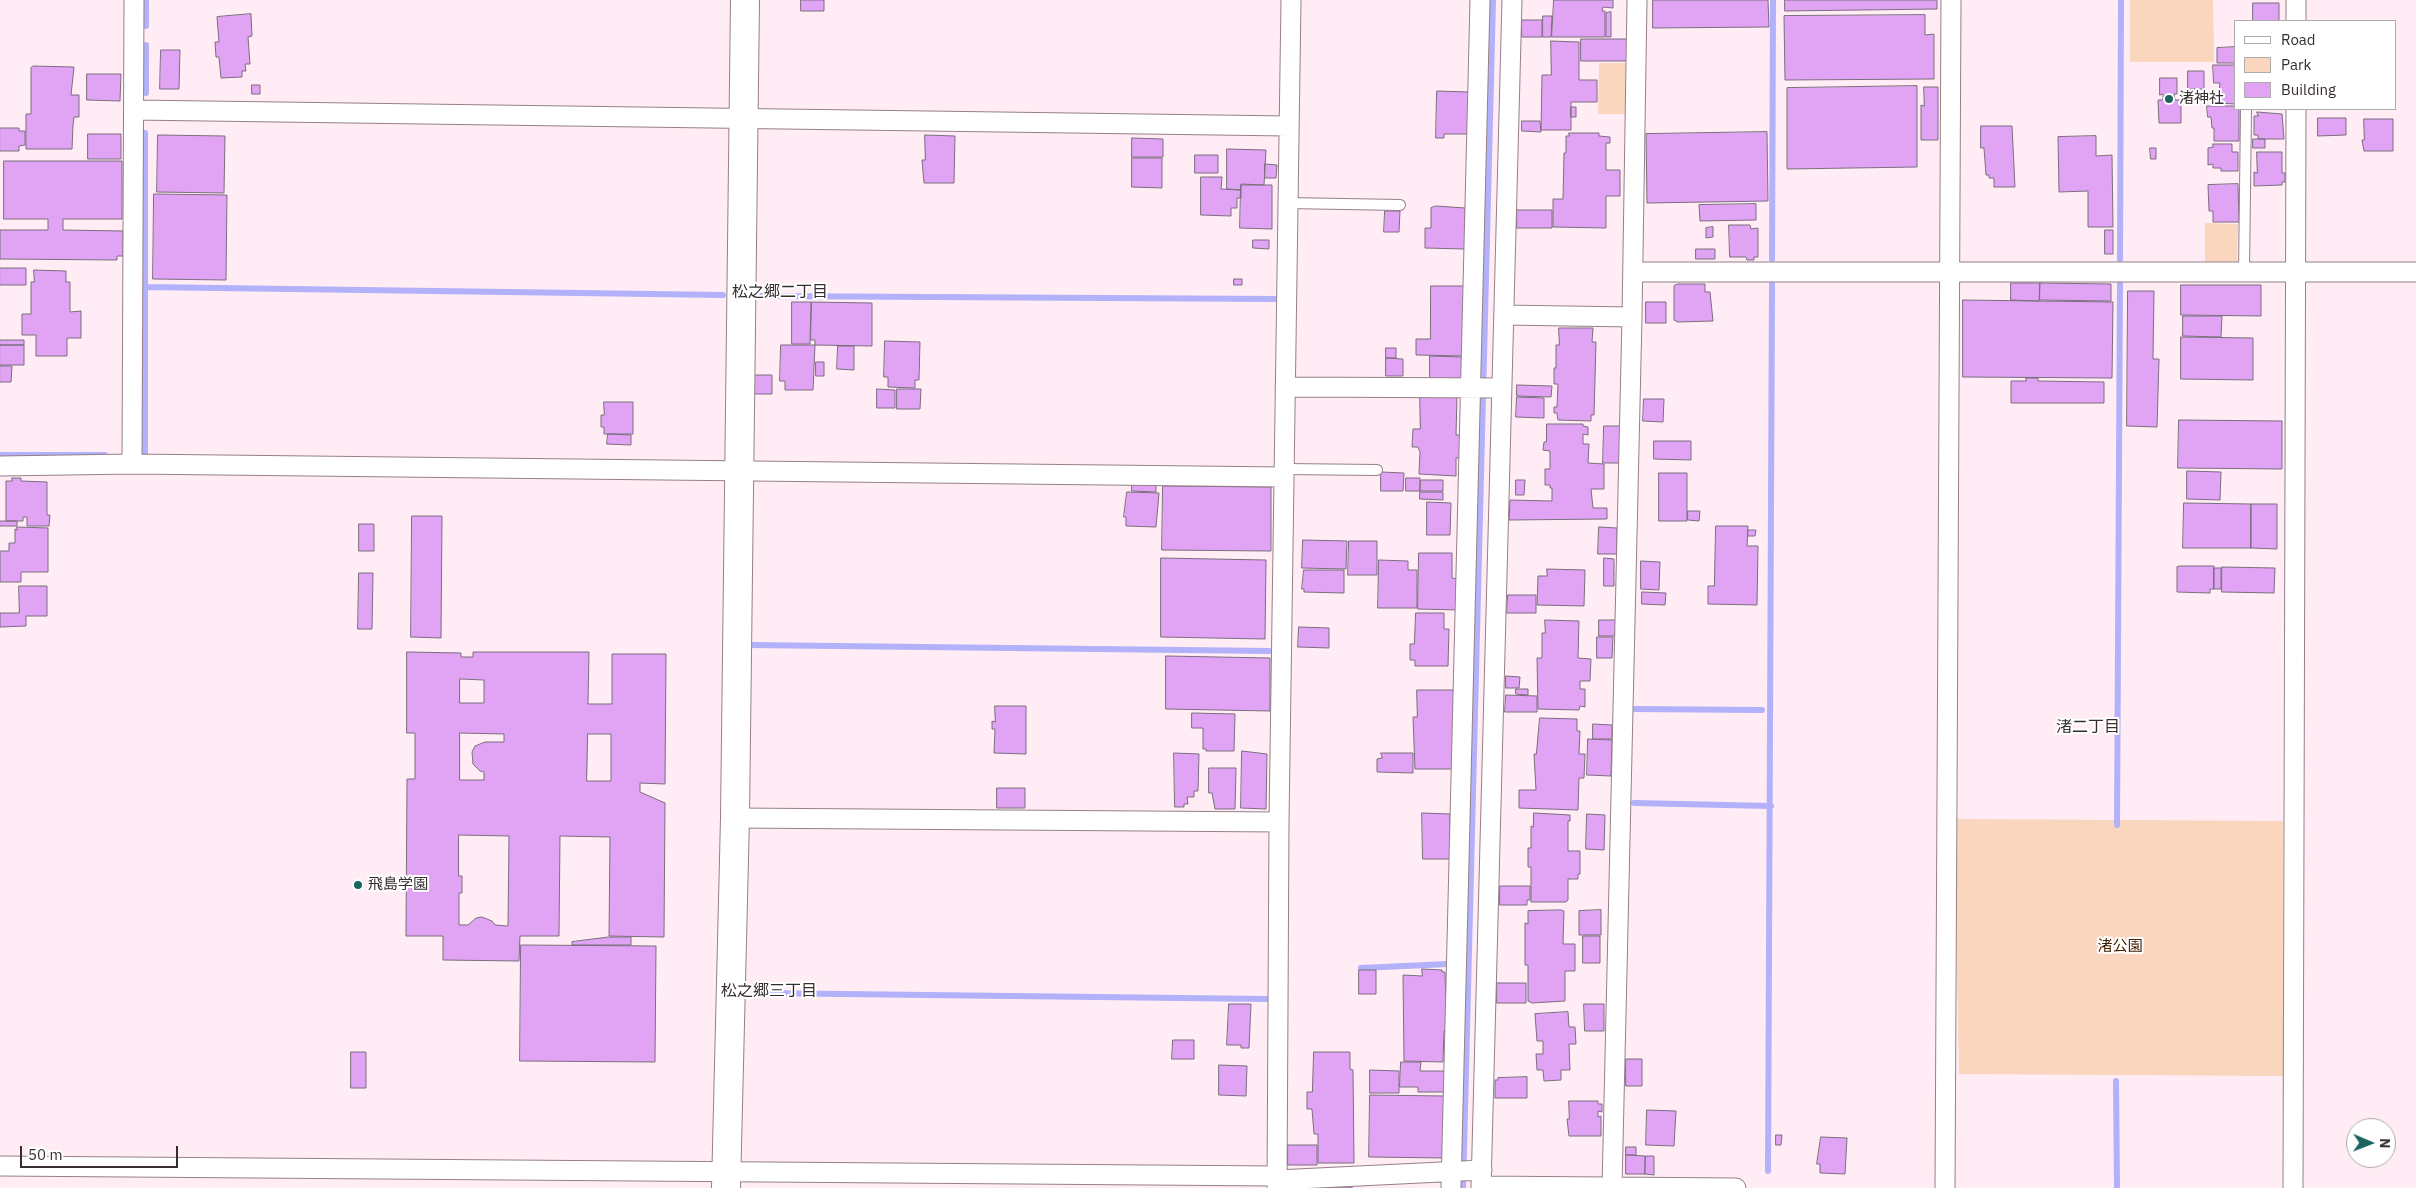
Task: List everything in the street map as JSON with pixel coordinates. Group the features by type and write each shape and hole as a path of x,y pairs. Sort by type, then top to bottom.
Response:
{"street":[{"path":"132,464 134,0"},
{"path":"726,1180 735,818 745,0"},
{"path":"1277,1181 1279,822 1291,0"},
{"path":"1468,1178 1485,388 1480,0"},
{"path":"1468,1178 1485,388 1504,315 1512,0"},
{"path":"1612,1187 1638,0"},
{"path":"1945,1188 1951,0"},
{"path":"2296,0 2296,20"},
{"path":"134,110 1288,126"},
{"path":"2293,1188 2296,110"},
{"path":"1633,272 2416,272"},
{"path":"1504,315 1632,317"},
{"path":"1285,387 1485,388"},
{"path":"0,466 132,464 740,472 1284,473"},
{"path":"735,818 1279,822"},
{"path":"0,1166 726,1180 1277,1181 1468,1178 1612,1187 1736,1188"}],"lane":[{"path":"2244,272 2246,110"},
{"path":"1288,203 1400,205"},
{"path":"1284,473 1378,470"}],"green space":[{"path":"2130,0 2213,0 2214,62 2130,62"},
{"path":"1599,63 1626,63 1625,114 1598,114"},
{"path":"2205,223 2238,224 2237,264 2205,264"},
{"name":"渚公園","path":"1954,819 2283,821 2283,1076 1959,1074"}],"building":[{"path":"801,0 824,0 824,11 801,11"},
{"path":"1554,0 1613,0 1613,8 1603,7 1602,11 1605,11 1605,37 1552,37"},
{"path":"1653,0 1768,0 1769,27 1653,28"},
{"path":"1785,0 1937,0 1937,9 1785,11"},
{"path":"2253,3 2279,3 2279,20 2253,20"},
{"path":"1611,12 1611,37 1606,37 1606,13"},
{"path":"251,14 252,36 248,37 250,64 245,64 246,71 242,71 242,77 221,78 215,42 219,42 217,17"},
{"path":"1925,15 1925,35 1934,34 1934,79 1785,80 1784,16"},
{"path":"1543,16 1552,16 1551,37 1543,37"},
{"path":"1522,20 1542,20 1542,37 1522,37"},
{"path":"1581,39 1627,39 1627,61 1581,61"},
{"path":"1551,41 1579,42 1579,80 1597,80 1597,102 1571,102 1571,130 1541,130 1542,75 1551,75"},
{"path":"2234,47 2234,63 2217,63 2217,48"},
{"path":"161,50 180,50 179,89 160,89"},
{"path":"2213,65 2234,65 2234,104 2218,103 2220,83 2214,83"},
{"path":"33,66 74,67 71,95 79,95 79,117 74,117 72,149 26,149 26,114 31,114 31,68"},
{"path":"2188,71 2204,71 2204,89 2188,89"},
{"path":"87,74 121,74 120,101 87,100"},
{"path":"2160,78 2177,78 2177,94 2174,94 2175,100 2181,100 2181,123 2159,123 2158,100 2163,100 2163,94 2160,95"},
{"path":"252,85 260,85 260,94 252,94"},
{"path":"1917,86 1917,167 1787,169 1787,88"},
{"path":"1924,87 1938,87 1938,140 1921,140 1921,105 1924,106"},
{"path":"1437,91 1470,92 1470,134 1444,134 1444,138 1436,138"},
{"path":"2207,106 2234,106 2234,110 2239,110 2239,141 2214,141 2214,128 2212,128 2211,117 2208,117"},
{"path":"1571,107 1576,107 1576,117 1571,117"},
{"path":"2257,112 2282,114 2284,139 2258,139 2258,135 2254,135 2254,116 2258,116"},
{"path":"2318,118 2346,118 2346,135 2318,136"},
{"path":"2364,119 2393,119 2393,151 2364,151 2362,140 2364,140"},
{"path":"1522,121 1540,121 1541,132 1522,131"},
{"path":"1981,126 2012,126 2015,187 1994,187 1994,178 1989,178 1989,175 1986,175 1984,148 1981,148"},
{"path":"0,128 19,128 19,131 25,131 25,145 19,146 19,151 0,151"},
{"path":"1767,132 1768,201 1647,203 1646,134"},
{"path":"1569,133 1599,133 1599,136 1610,137 1610,143 1606,143 1606,170 1620,170 1620,196 1606,196 1606,228 1553,227 1553,199 1563,199 1564,153 1566,153 1566,136 1569,136"},
{"path":"88,134 121,134 121,159 88,159"},
{"path":"158,135 225,136 224,193 157,192"},
{"path":"925,135 955,136 954,183 924,183 922,160 925,160"},
{"path":"2096,136 2096,156 2112,155 2113,227 2088,227 2088,191 2059,192 2058,137"},
{"path":"1132,138 1163,139 1163,157 1132,157"},
{"path":"2253,139 2265,139 2265,148 2253,148"},
{"path":"2213,144 2232,144 2232,152 2238,152 2238,171 2221,171 2221,168 2213,168 2213,164 2208,165 2208,148 2213,147"},
{"path":"2150,148 2156,148 2156,159 2151,159"},
{"path":"1227,149 1266,150 1264,185 1241,184 1241,190 1227,189"},
{"path":"2257,152 2282,152 2282,173 2285,173 2285,182 2282,182 2282,185 2254,186 2254,172 2257,173"},
{"path":"1195,155 1218,155 1218,173 1195,173"},
{"path":"1132,158 1162,158 1162,188 1132,187"},
{"path":"4,161 122,161 122,219 63,219 63,230 123,231 123,256 117,256 117,260 0,259 0,230 48,230 48,219 4,219"},
{"path":"1265,164 1277,165 1276,178 1265,178"},
{"path":"1201,177 1222,177 1221,189 1241,190 1241,198 1237,198 1237,208 1231,208 1231,216 1201,215"},
{"path":"2238,184 2239,222 2213,222 2213,211 2209,211 2208,185"},
{"path":"1241,185 1272,185 1272,229 1240,228"},
{"path":"154,194 227,195 226,280 153,279"},
{"path":"1756,204 1756,220 1700,221 1699,205"},
{"path":"1436,206 1465,208 1465,249 1425,248 1425,228 1431,228 1431,208"},
{"path":"1517,210 1552,210 1552,228 1517,228"},
{"path":"1385,211 1400,211 1399,232 1384,232"},
{"path":"1729,225 1750,225 1751,229 1758,228 1758,257 1754,257 1754,260 1747,260 1746,257 1730,257"},
{"path":"1713,227 1713,237 1706,238 1706,228"},
{"path":"2105,230 2113,230 2113,254 2105,254"},
{"path":"1253,240 1269,240 1269,249 1253,248"},
{"path":"1696,249 1715,249 1715,259 1696,259"},
{"path":"0,268 26,268 26,285 0,285"},
{"path":"34,270 66,271 66,282 70,282 70,312 81,311 81,338 67,338 67,356 36,356 36,335 22,335 22,314 31,314 31,282 34,282"},
{"path":"1234,279 1242,279 1242,285 1234,285"},
{"path":"2011,283 2040,283 2039,301 2011,300"},
{"path":"2040,283 2111,284 2111,301 2040,300"},
{"path":"1678,284 1705,284 1705,292 1710,292 1713,321 1678,322 1674,320 1674,286"},
{"path":"2181,285 2261,285 2261,316 2181,315"},
{"path":"1431,286 1464,286 1463,356 1416,355 1416,339 1430,339"},
{"path":"2128,291 2154,291 2153,359 2159,359 2157,427 2127,426"},
{"path":"1963,300 2113,302 2112,378 1963,377"},
{"path":"792,302 811,302 810,344 792,344"},
{"path":"812,302 872,303 872,346 815,345 815,340 811,340"},
{"path":"1646,302 1666,302 1666,323 1646,323"},
{"path":"2183,316 2222,316 2221,337 2183,336"},
{"path":"1559,328 1593,328 1592,342 1596,342 1594,415 1591,415 1591,421 1558,420 1557,413 1554,413 1554,407 1557,407 1558,384 1554,384 1554,368 1556,368 1556,345 1559,345"},
{"path":"2181,337 2253,338 2253,380 2181,379"},
{"path":"0,340 24,340 24,345 0,345"},
{"path":"885,341 920,342 919,380 915,380 915,388 888,387 888,377 884,377"},
{"path":"0,345 24,345 24,365 0,365"},
{"path":"781,345 815,345 813,390 785,390 785,381 780,381"},
{"path":"838,346 854,346 854,370 837,369"},
{"path":"1386,348 1396,348 1396,358 1386,358"},
{"path":"1430,356 1463,357 1463,381 1430,381"},
{"path":"1386,358 1403,359 1403,376 1386,376"},
{"path":"816,362 824,362 824,376 816,376"},
{"path":"0,366 12,366 11,382 0,382"},
{"path":"754,375 772,375 772,394 754,394"},
{"path":"2026,378 2038,378 2038,381 2104,382 2104,403 2011,403 2011,381 2026,381"},
{"path":"1517,385 1552,386 1551,397 1517,396"},
{"path":"877,389 895,390 895,408 877,408"},
{"path":"897,389 921,389 920,409 897,409"},
{"path":"1420,395 1457,396 1456,435 1461,435 1461,458 1456,458 1456,476 1419,474 1420,452 1418,447 1412,447 1413,429 1420,429"},
{"path":"1517,397 1544,398 1544,418 1516,417"},
{"path":"1644,399 1664,399 1663,422 1643,421"},
{"path":"604,402 633,402 633,434 604,434 604,427 601,427 601,415 604,415"},
{"path":"2179,420 2282,421 2282,469 2178,468"},
{"path":"1547,424 1583,424 1583,426 1588,427 1588,435 1583,434 1583,444 1589,444 1588,463 1604,464 1604,489 1591,489 1593,508 1607,508 1607,519 1509,520 1510,500 1552,501 1552,488 1550,488 1550,485 1545,485 1545,469 1550,469 1550,451 1543,450 1544,442 1546,442"},
{"path":"1604,426 1621,426 1620,463 1603,463"},
{"path":"608,434 631,435 631,445 607,444"},
{"path":"1654,441 1691,441 1691,460 1654,459"},
{"path":"2187,471 2221,472 2220,500 2187,499"},
{"path":"1381,472 1404,473 1403,491 1381,491"},
{"path":"1659,473 1687,473 1687,521 1659,521"},
{"path":"12,478 21,478 21,481 47,482 49,526 27,526 27,517 23,517 23,521 6,521 6,481 12,481"},
{"path":"1406,478 1420,478 1420,491 1406,491"},
{"path":"1421,480 1443,480 1443,491 1420,491"},
{"path":"1516,480 1525,480 1524,495 1516,495"},
{"path":"1132,483 1156,484 1156,492 1132,491"},
{"path":"1163,486 1271,487 1271,551 1162,550"},
{"path":"1127,492 1159,493 1156,527 1126,526 1126,517 1124,517"},
{"path":"1420,492 1443,492 1443,500 1420,499"},
{"path":"1427,502 1451,503 1450,535 1427,535"},
{"path":"2184,503 2251,504 2251,548 2183,548"},
{"path":"2251,504 2277,504 2277,549 2251,548"},
{"path":"1688,511 1700,511 1699,521 1688,520"},
{"path":"412,516 442,516 441,638 411,637"},
{"path":"0,521 17,521 17,526 0,526"},
{"path":"359,524 374,524 374,551 359,551"},
{"path":"1716,526 1748,526 1747,546 1758,546 1757,605 1708,604 1708,586 1714,586"},
{"path":"17,527 48,528 48,572 21,572 21,582 0,582 0,551 9,551 9,543 15,543 15,529 17,530"},
{"path":"1599,527 1617,528 1617,554 1598,554"},
{"path":"1748,530 1756,530 1755,536 1748,536"},
{"path":"1303,540 1347,541 1346,569 1302,568"},
{"path":"1349,541 1377,541 1377,575 1348,575"},
{"path":"1419,553 1452,553 1452,578 1459,579 1459,610 1418,609"},
{"path":"1161,558 1266,560 1265,639 1161,637"},
{"path":"1604,558 1614,559 1614,586 1604,586"},
{"path":"1379,560 1408,561 1408,570 1417,570 1417,608 1378,608"},
{"path":"1641,561 1660,562 1659,590 1641,589"},
{"path":"2214,566 2214,589 2210,589 2210,593 2177,592 2177,567"},
{"path":"2222,567 2275,568 2274,593 2222,592"},
{"path":"2214,568 2221,568 2221,589 2214,589"},
{"path":"1547,569 1585,570 1584,606 1537,605 1538,576 1547,576"},
{"path":"1304,570 1344,570 1344,593 1304,592 1304,589 1302,589"},
{"path":"359,573 373,573 372,629 358,629"},
{"path":"19,586 47,586 47,616 26,616 26,626 0,627 0,613 19,613"},
{"path":"1642,592 1666,593 1665,605 1642,604"},
{"path":"1508,595 1536,595 1536,613 1507,613"},
{"path":"1416,613 1444,613 1444,629 1449,629 1448,666 1415,666 1415,660 1410,660 1410,644 1414,644"},
{"path":"1545,620 1579,621 1578,658 1591,659 1590,681 1580,681 1580,689 1585,689 1585,707 1580,706 1579,710 1538,709 1537,658 1542,658 1542,633 1545,633"},
{"path":"1599,620 1616,620 1615,636 1599,636"},
{"path":"1299,627 1329,628 1329,648 1298,647"},
{"path":"1597,637 1613,637 1612,658 1597,658"},
{"path":"407,652 461,653 461,657 473,657 473,652 589,652 588,704 612,704 612,654 666,654 665,784 640,783 640,792 665,803 664,937 609,936 610,837 560,836 559,936 520,936 519,961 443,960 443,936 406,936 407,779 415,779 415,733 407,733","holes":["460,679 484,680 484,703 460,703","460,733 504,734 504,742 485,742 475,746 472,752 473,764 480,771 484,772 484,780 460,780","588,734 611,734 611,781 587,781","459,835 509,836 508,926 495,925 492,921 482,917 476,918 468,925 459,925 459,893 462,893 462,876 459,876"]},
{"path":"1166,656 1270,658 1270,711 1166,709"},
{"path":"1506,676 1520,677 1519,688 1506,688"},
{"path":"1516,689 1528,689 1528,695 1516,694"},
{"path":"1417,690 1454,690 1455,769 1415,769 1413,717 1417,717"},
{"path":"1506,695 1537,696 1537,712 1505,712"},
{"path":"995,706 1026,706 1026,754 994,753 995,729 992,729 992,721 995,722"},
{"path":"1192,713 1235,714 1234,751 1206,751 1206,749 1203,749 1203,728 1192,728"},
{"path":"1540,718 1577,719 1577,731 1580,731 1579,754 1585,754 1584,778 1579,778 1578,810 1519,808 1519,790 1536,790 1534,754 1536,754"},
{"path":"1593,724 1612,725 1612,739 1593,739"},
{"path":"1588,739 1612,740 1611,776 1587,775"},
{"path":"1242,751 1267,754 1266,809 1241,808"},
{"path":"1174,753 1199,754 1198,791 1194,791 1194,797 1187,797 1188,804 1184,804 1184,807 1175,807"},
{"path":"1381,753 1413,753 1413,773 1377,772 1377,759 1382,758"},
{"path":"1209,768 1236,768 1235,809 1215,809 1212,793 1209,793"},
{"path":"997,788 1025,788 1025,808 997,808"},
{"path":"1422,813 1450,814 1450,838 1453,838 1452,859 1423,859"},
{"path":"1534,813 1570,815 1570,821 1568,821 1568,851 1580,851 1580,874 1578,874 1578,879 1568,879 1568,900 1566,902 1531,902 1531,867 1528,867 1528,848 1531,848 1531,826 1533,827"},
{"path":"1587,814 1605,815 1604,850 1586,849"},
{"path":"1500,886 1530,886 1530,900 1527,900 1527,905 1500,905"},
{"path":"1601,910 1601,935 1579,935 1579,911"},
{"path":"1528,911 1564,911 1563,944 1575,944 1575,971 1565,971 1565,1001 1532,1003 1528,1001 1528,965 1525,965 1525,923 1528,924"},
{"path":"1583,936 1600,936 1600,963 1583,963"},
{"path":"609,937 631,937 631,945 572,945 572,942"},
{"path":"521,945 656,946 655,1062 520,1061"},
{"path":"1422,969 1442,970 1442,972 1445,972 1446,1004 1449,1004 1449,1032 1444,1031 1443,1062 1404,1061 1403,975 1422,976"},
{"path":"1359,970 1376,970 1376,994 1359,994"},
{"path":"1497,983 1526,983 1526,1003 1497,1003"},
{"path":"1229,1004 1251,1004 1249,1048 1241,1048 1241,1045 1227,1045"},
{"path":"1584,1004 1604,1004 1604,1031 1585,1031"},
{"path":"1568,1012 1569,1027 1575,1027 1576,1044 1569,1044 1570,1070 1561,1070 1561,1080 1544,1081 1543,1070 1537,1070 1536,1054 1543,1054 1543,1041 1537,1041 1535,1014"},
{"path":"1173,1040 1194,1040 1194,1059 1172,1059"},
{"path":"351,1052 366,1052 366,1088 351,1088"},
{"path":"1314,1052 1350,1052 1350,1069 1353,1070 1354,1163 1318,1163 1318,1134 1314,1134 1312,1109 1307,1109 1307,1092 1312,1092"},
{"path":"1626,1059 1642,1059 1642,1086 1626,1086"},
{"path":"1401,1062 1421,1062 1420,1071 1446,1071 1445,1092 1418,1092 1418,1087 1400,1087"},
{"path":"1219,1065 1247,1066 1246,1096 1219,1095"},
{"path":"1370,1070 1399,1071 1399,1093 1370,1093"},
{"path":"1527,1077 1527,1098 1495,1098 1495,1080 1498,1080 1498,1078"},
{"path":"1370,1095 1444,1096 1443,1158 1369,1157"},
{"path":"1569,1101 1598,1101 1598,1104 1602,1104 1602,1112 1598,1111 1598,1117 1601,1116 1601,1136 1569,1136 1567,1119 1569,1119"},
{"path":"1647,1110 1676,1111 1674,1146 1646,1145"},
{"path":"1776,1135 1782,1135 1781,1145 1776,1145"},
{"path":"1821,1137 1847,1138 1845,1174 1820,1173 1820,1164 1817,1164"},
{"path":"1288,1145 1317,1145 1317,1165 1288,1165"},
{"path":"1626,1147 1636,1147 1636,1155 1626,1155"},
{"path":"1626,1155 1645,1156 1645,1174 1626,1174"},
{"path":"1646,1156 1654,1156 1654,1175 1645,1174"},
{"path":"1352,1184 1352,1188 1326,1188 1326,1185"}],"waterway":[{"path":"146,0 146,26"},
{"path":"1463,1188 1493,0"},
{"path":"1772,259 1773,0"},
{"path":"2120,259 2121,0"},
{"path":"146,45 146,93"},
{"path":"145,133 145,455"},
{"path":"2117,825 2120,282"},
{"path":"1768,1171 1772,284"},
{"path":"145,287 723,295"},
{"path":"758,296 1276,299"},
{"path":"0,455 105,455"},
{"path":"750,645 1269,651"},
{"path":"1634,709 1762,710"},
{"path":"1634,803 1771,806"},
{"path":"1361,968 1448,964"},
{"path":"756,993 1267,999"},
{"path":"2116,1081 2117,1188"}],"place":[{"name":"渚神社","path":"2169,99"},
{"name":"飛島学園","path":"358,885"}],"district":[{"name":"松之郷二丁目","path":"780,292"},
{"name":"渚二丁目","path":"2088,727"},
{"name":"松之郷三丁目","path":"769,991"}]}
